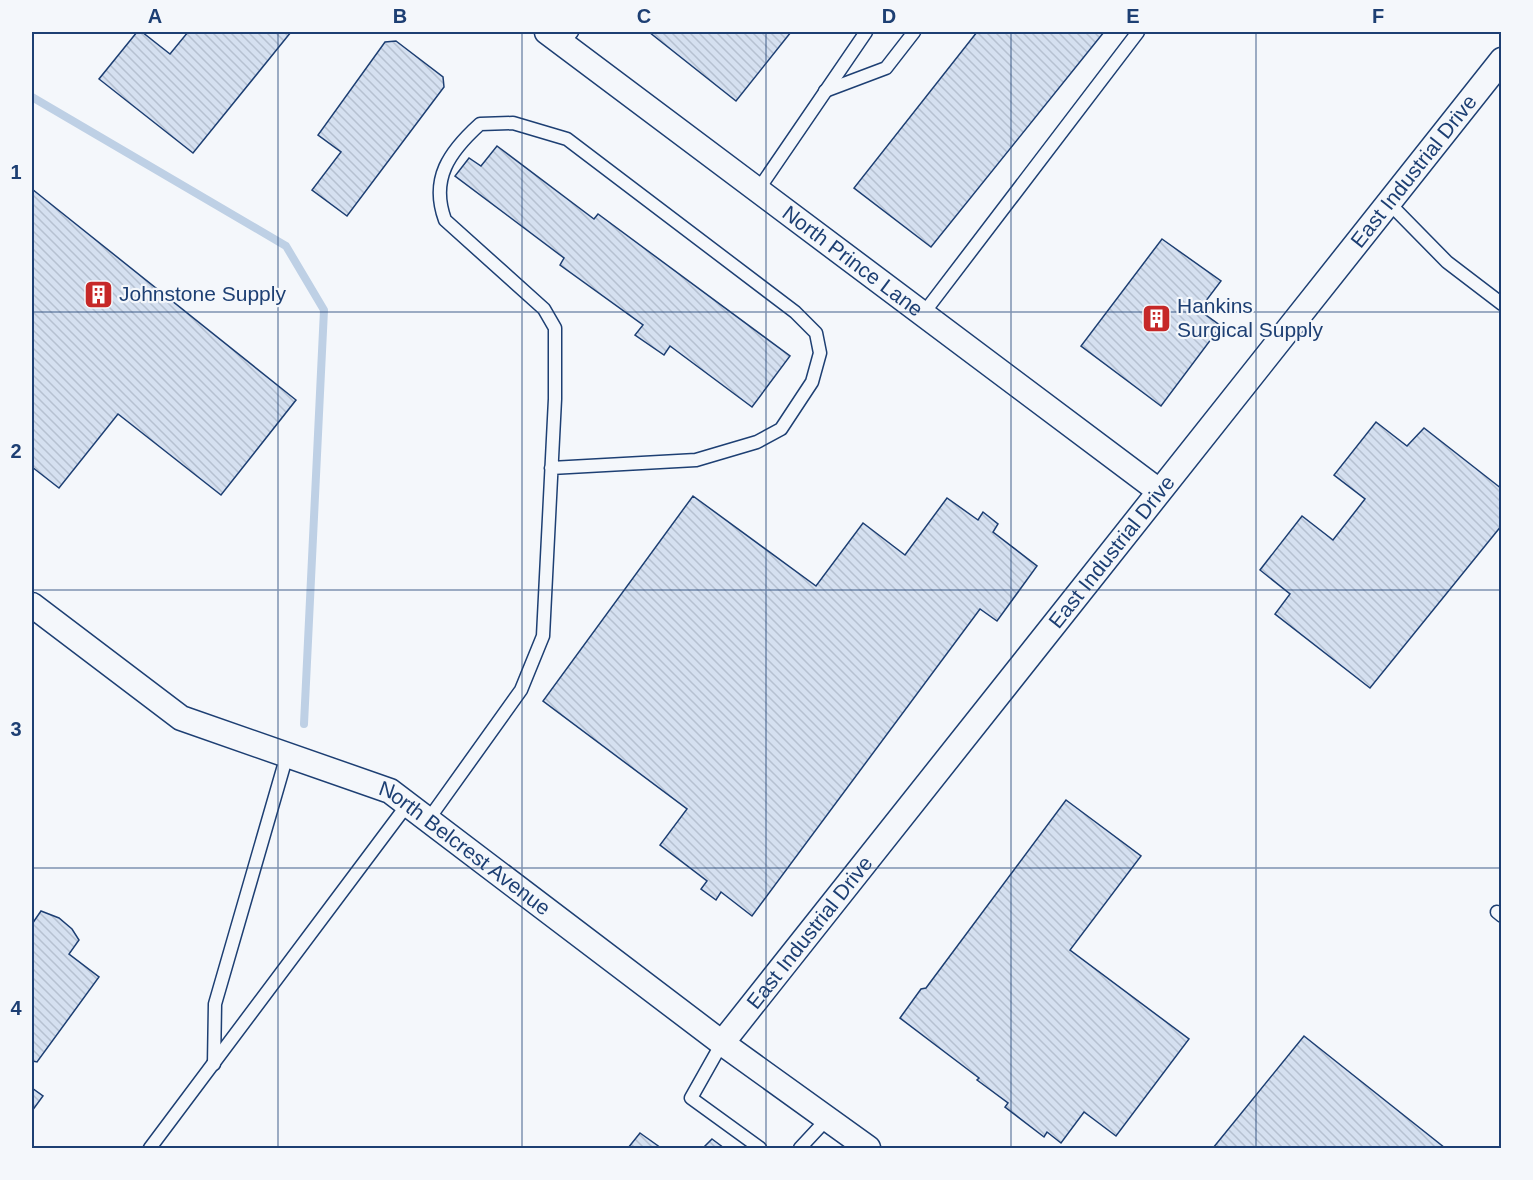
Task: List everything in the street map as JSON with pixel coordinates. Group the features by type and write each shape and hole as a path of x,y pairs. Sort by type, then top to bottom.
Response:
{"street":[{"name":"North Prince Lane","path":"561,35 758,190 1159,491"},
{"name":"East Industrial Drive","path":"722,1043 1502,60"},
{"name":"North Belcrest Avenue","path":"32,605 181,718 390,791 722,1043 868,1149"}],"lane":[{"path":"758,190 866,32"},
{"path":"825,91 886,68 914,32"},
{"path":"923,314 1138,32"},
{"path":"428,820 521,690 543,636 555,328 544,309 445,220 438,200 446,166 461,142 480,124 513,123 567,139 795,312 816,333 820,353 812,382 781,429 757,442 696,460 551,468"},
{"path":"1388,202 1447,262 1502,304"},
{"path":"214,1064 215,1004 287,755"},
{"path":"150,1149 407,805"},
{"path":"722,1043 691,1098 760,1149"},
{"path":"801,1149 827,1119"}],"building":[{"path":"137,32 142,32 170,54 188,32 291,32 193,153 99,79"},
{"path":"649,32 791,32 736,101"},
{"path":"977,32 1104,32 931,247 854,188"},
{"path":"396,41 443,77 444,87 347,216 312,190 341,152 318,135 385,42"},
{"path":"497,146 594,219 598,214 790,356 752,407 670,346 664,355 635,335 643,325 560,265 564,258 455,176 469,158 481,166"},
{"name":"Johnstone Supply","path":"32,189 296,400 221,495 118,414 59,488 32,467"},
{"name":"Hankins Surgical Supply","path":"1162,239 1221,281 1199,310 1221,326 1161,406 1081,346"},
{"path":"1376,422 1407,446 1424,428 1502,489 1502,525 1370,688 1275,614 1290,594 1260,570 1302,516 1333,540 1365,499 1334,475"},
{"path":"693,496 816,586 863,523 905,555 947,498 978,520 983,512 998,524 993,532 1037,566 997,621 980,609 752,916 721,892 716,900 701,889 707,881 660,845 687,809 543,701"},
{"path":"1066,800 1141,856 1070,950 1189,1039 1116,1136 1084,1112 1061,1143 1047,1132 1044,1137 1005,1107 1008,1103 977,1080 979,1078 900,1018 921,989 926,988"},
{"path":"41,911 59,918 72,929 79,940 69,954 99,977 37,1062 32,1061 32,924"},
{"path":"1304,1036 1445,1148 1213,1148"},
{"path":"32,1088 43,1096 32,1111"},
{"path":"640,1133 661,1148 628,1148"},
{"path":"712,1139 724,1148 703,1148"}],"waterway":[{"path":"32,97 286,246 324,310 304,724"}],"place":[{"name":"Johnstone Supply","path":"98,294"},
{"name":"Hankins Surgical Supply","path":"1156,318"}]}
